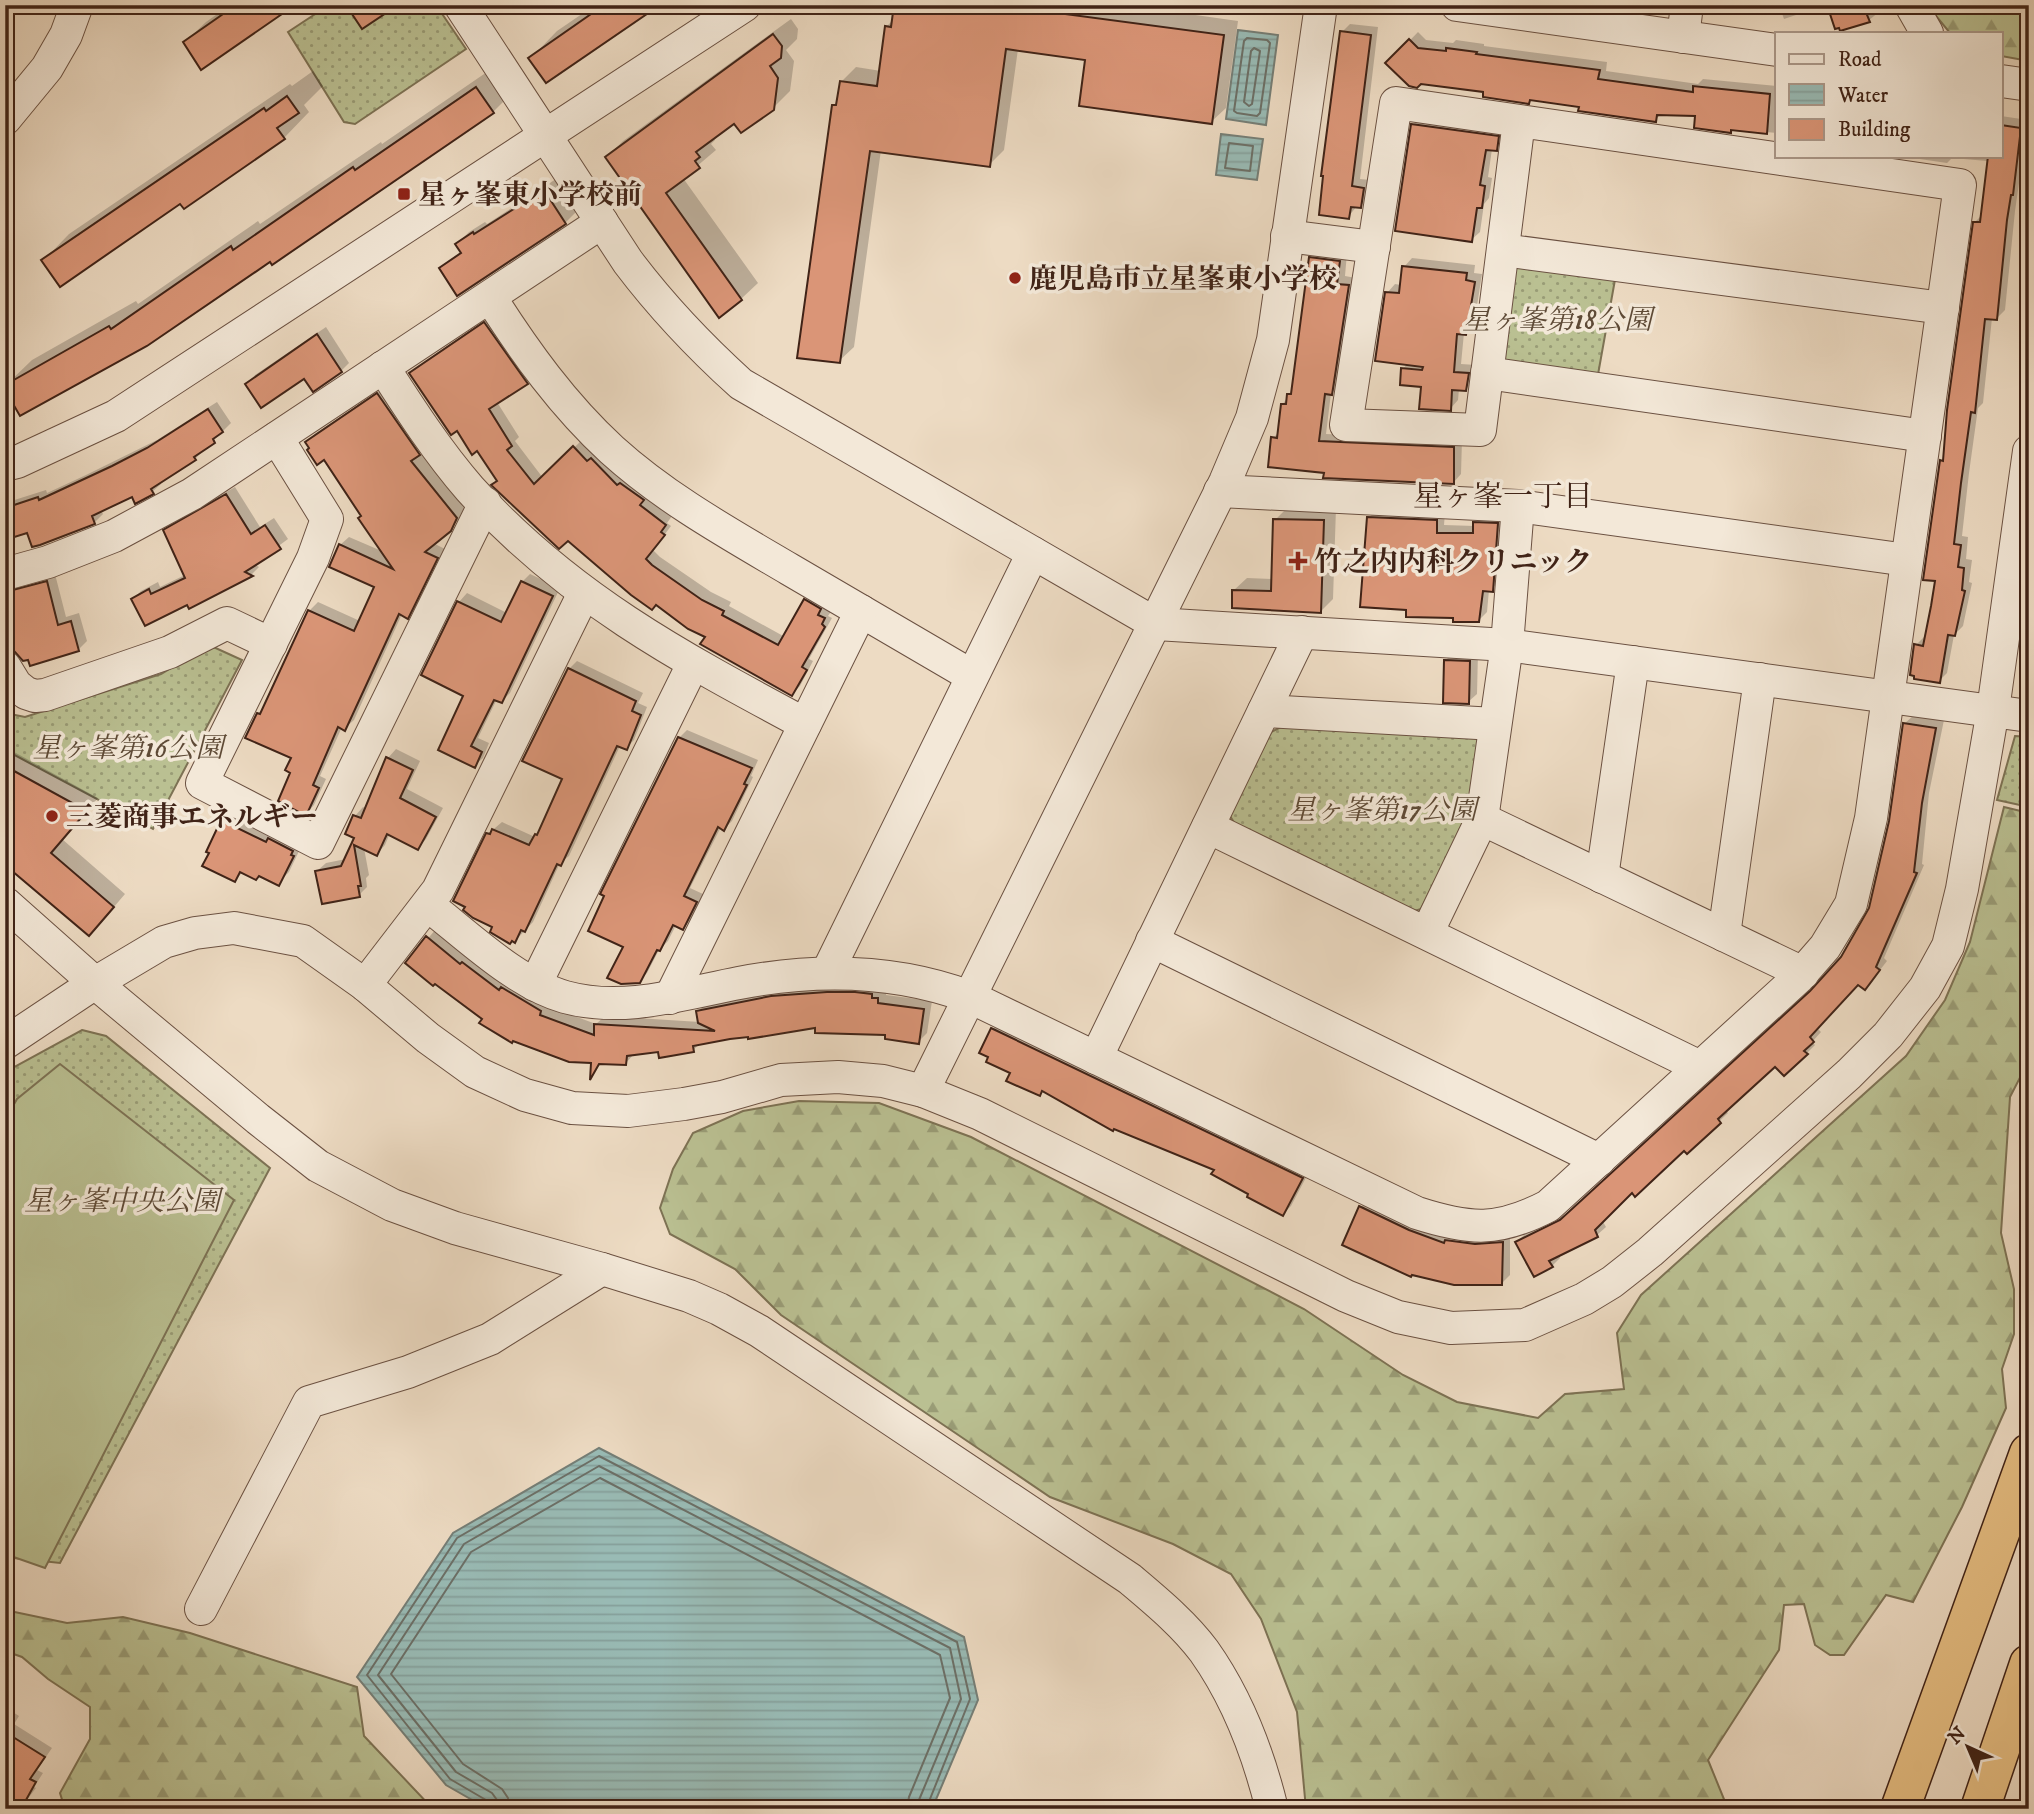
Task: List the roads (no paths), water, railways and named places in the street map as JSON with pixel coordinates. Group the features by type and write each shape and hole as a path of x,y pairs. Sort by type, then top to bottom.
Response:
{"highway":[{"path":"1900,1809 2029,1453"},
{"path":"1980,1809 2029,1664"}],"street":[{"path":"5,120 47,68 66,35 78,5"},
{"path":"460,5 602,222 659,302 685,332 741,384 1156,624 1507,645 2029,716"},
{"path":"5,465 17,462 116,416 745,5"},
{"path":"923,1091 1156,624 1252,418 1273,340 1321,5"},
{"path":"1457,5 1775,50"},
{"path":"1683,37 1687,5"},
{"path":"1911,5 1926,32"},
{"path":"2002,81 2029,85"},
{"path":"429,906 508,967 536,985 565,997 601,1003 670,998 741,983 827,973 902,978 937,984 970,997 1388,1200 1447,1222 1494,1226 1522,1220 1548,1206 1802,973 1825,947 1851,904 1871,818 1960,185 1396,103 1346,425 1480,430 1519,121"},
{"path":"5,574 68,555 141,523 192,494 602,222"},
{"path":"1287,236 1374,247"},
{"path":"1503,250 1942,308"},
{"path":"489,296 553,389 613,450 657,486 715,525 972,676"},
{"path":"383,367 427,436 485,503 541,559 646,636 805,724"},
{"path":"1487,373 1925,436"},
{"path":"277,438 327,519 313,558 202,783 318,843 485,503"},
{"path":"5,1043 95,983 164,942 195,933 234,928 303,941 365,985 428,1038 475,1072 525,1094 572,1108 628,1111 696,1102 781,1080 838,1077 883,1081 923,1091 980,1114 1346,1296 1398,1317 1451,1328 1525,1325 1584,1299 1612,1282 1650,1252 1849,1074 1888,1035 1925,988 1948,946 1962,890 1993,710 2029,451"},
{"path":"1220,491 1518,506 1908,559"},
{"path":"1427,933 1482,818 1507,645 1518,506"},
{"path":"827,973 1033,553"},
{"path":"365,985 439,890 584,593"},
{"path":"670,998 861,611"},
{"path":"5,667 16,685 35,696 58,692 170,653 228,623 271,643"},
{"path":"1096,1058 1302,632"},
{"path":"1602,877 1633,662"},
{"path":"536,985 693,664"},
{"path":"1724,935 1760,679"},
{"path":"1264,711 1495,724"},
{"path":"1482,818 1802,973"},
{"path":"1208,827 1700,1067"},
{"path":"5,903 95,983 267,1127 318,1166 392,1205 455,1228 602,1269 689,1296 719,1309 760,1331 1130,1580 1159,1604 1203,1649 1247,1727 1262,1766 1272,1809"},
{"path":"1153,941 1599,1160"},
{"path":"201,1609 309,1402 408,1371 490,1339 602,1269"}],"water":[{"path":"1238,30 1278,35 1266,125 1226,119"},
{"path":"1221,134 1263,139 1257,180 1216,175"},
{"path":"599,1448 964,1637 978,1700 932,1809 488,1809 446,1785 357,1677 453,1533"}],"place":[{"name":"星ヶ峯東小学校前","path":"404,194"},
{"name":"鹿児島市立星峯東小学校","path":"1015,278"},
{"name":"竹之内内科クリニック","path":"1298,561"},
{"name":"三菱商事エネルギー","path":"52,816"}],"district":[{"name":"星ヶ峯一丁目","path":"1503,496"}],"park label":[{"name":"星ヶ峯第18公園","path":"1557,319"},
{"name":"星ヶ峯第16公園","path":"128,747"},
{"name":"星ヶ峯第17公園","path":"1382,809"},
{"name":"星ヶ峯中央公園","path":"122,1200"}]}
